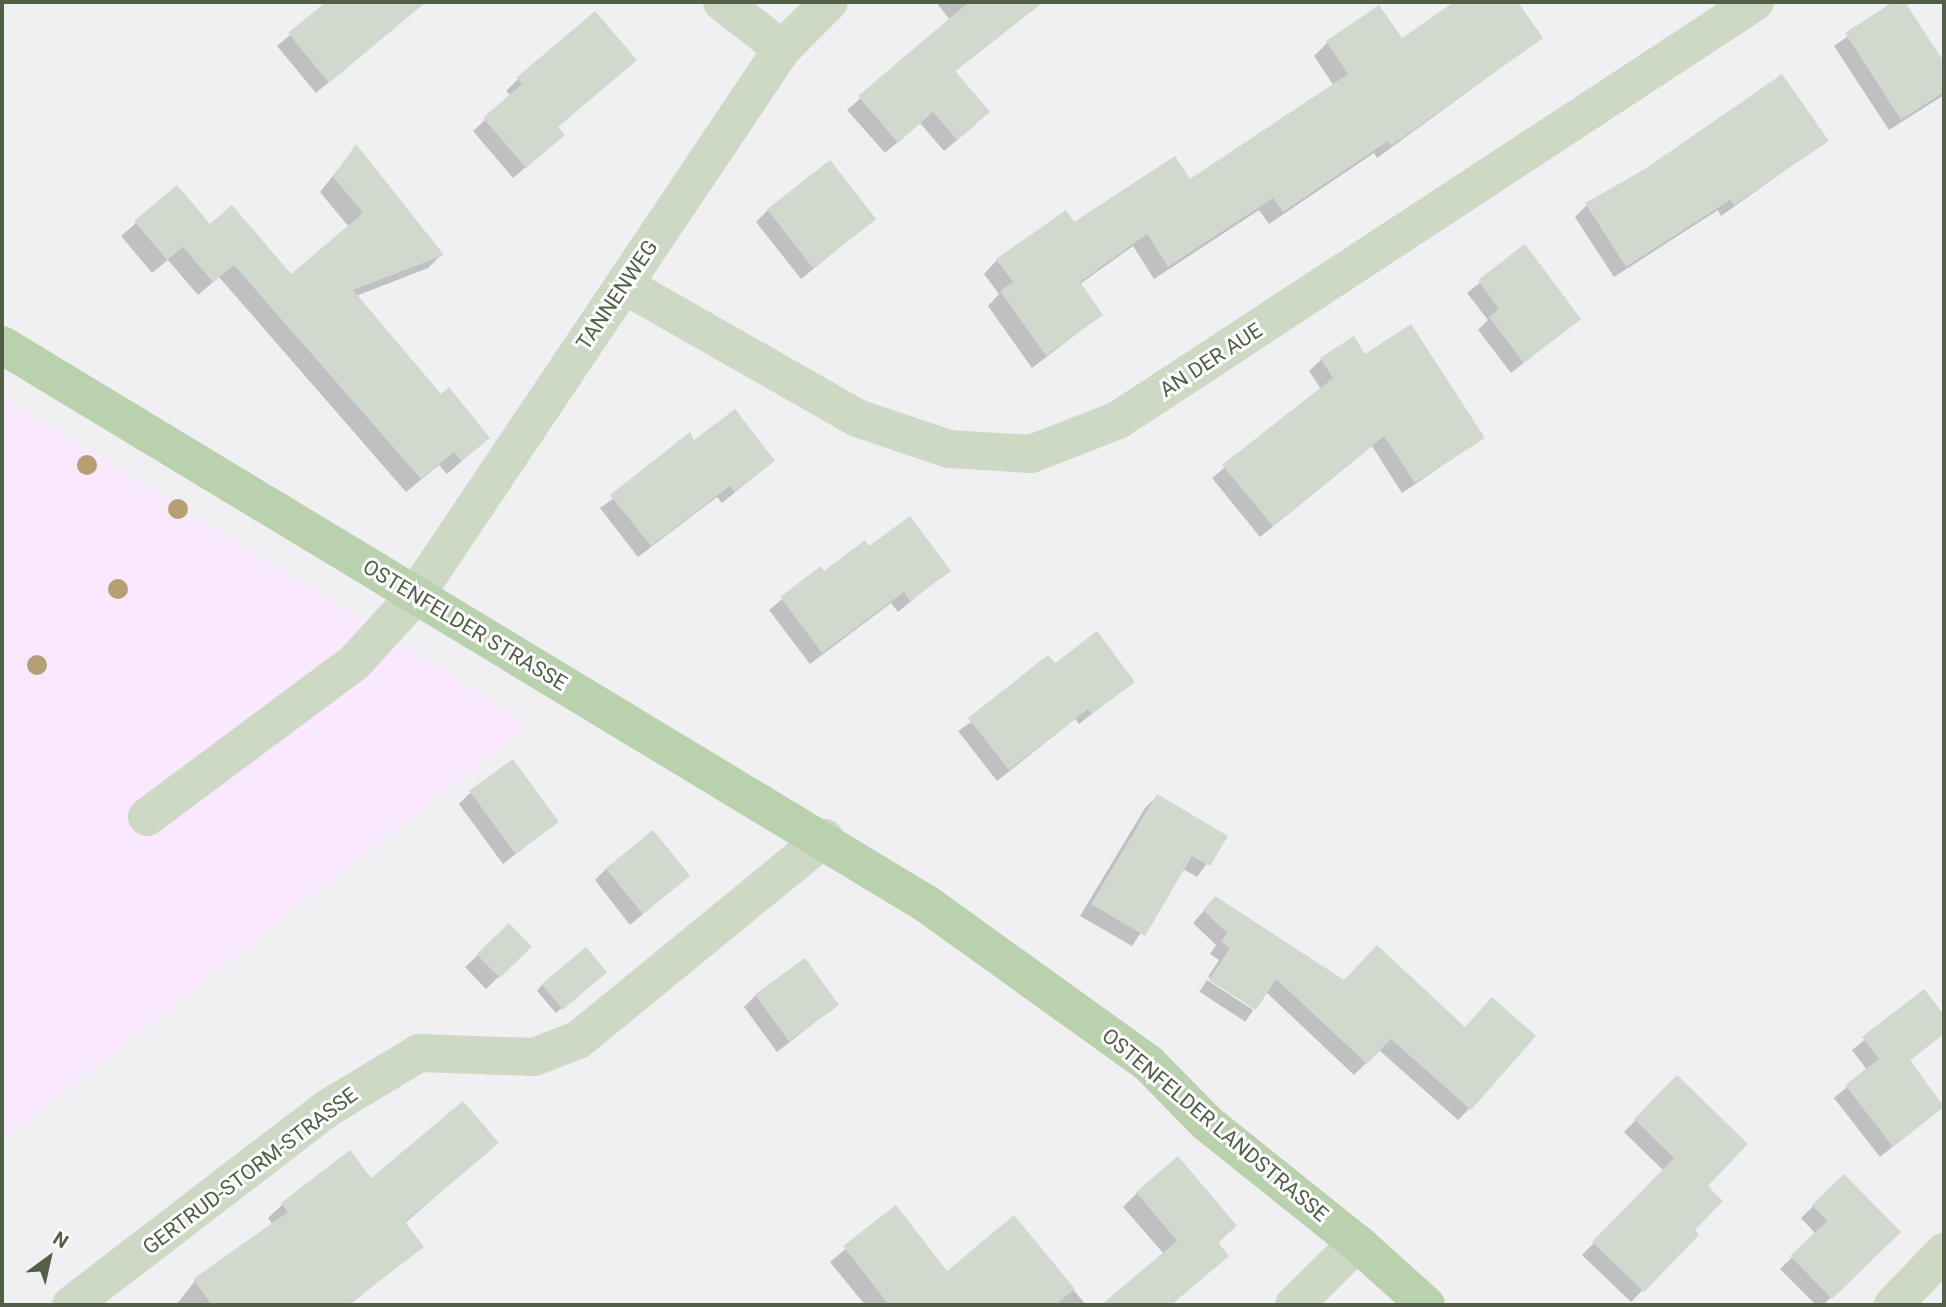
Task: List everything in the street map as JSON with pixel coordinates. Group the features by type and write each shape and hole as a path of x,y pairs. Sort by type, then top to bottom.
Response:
{"main road":[{"name":"OSTENFELDER STRASSE","path":"2,345 415,596 825,838 928,905"},
{"name":"OSTENFELDER LANDSTRASSE","path":"928,905 1148,1063 1207,1123 1357,1243 1426,1305"}],"street":[{"path":"722,2 782,49"},
{"name":"TANNENWEG","path":"147,817 355,662 415,596 782,49 829,2"},
{"name":"AN DER AUE","path":"624,285 857,418 948,449 1031,454 1118,420 1755,2"},
{"name":"GERTRUD-STORM-STRASSE","path":"71,1305 328,1108 419,1054 534,1057 578,1040 825,838"},
{"path":"1294,1305 1357,1243"},
{"path":"1893,1305 1944,1252"}],"shaded area":[{"path":"2,396 529,724 2,1140"}],"building":[{"path":"326,2 426,2 329,83 288,33"},
{"path":"969,2 1043,2 955,71 990,112 957,140 933,112 898,143 858,96"},
{"path":"1454,2 1518,2 1543,38 1391,146 1388,141 1283,212 1273,198 1168,267 1147,234 1080,282 1103,315 1046,356 1000,291 1013,282 996,259 1066,210 1074,222 1175,156 1190,179 1348,74 1326,41 1379,5 1402,38"},
{"path":"1893,2 1905,2 1944,62 1944,92 1901,120 1845,33"},
{"path":"595,11 637,60 558,127 565,135 526,168 483,118 522,84 516,78"},
{"path":"1782,74 1829,141 1734,205 1730,200 1626,267 1585,203 1645,169"},
{"path":"356,144 444,255 353,290 441,394 449,387 490,438 462,461 454,452 421,479 234,265 213,282 183,247 167,260 134,221 177,185 210,224 232,205 291,274 363,213 333,177"},
{"path":"830,160 876,219 813,268 767,209"},
{"path":"1525,244 1581,319 1524,363 1489,317 1499,309 1478,280"},
{"path":"1411,324 1485,438 1415,483 1384,436 1273,526 1222,465 1333,378 1320,358 1354,336 1365,354"},
{"path":"735,409 775,461 734,492 730,486 651,546 610,495 690,432 694,440"},
{"path":"910,516 951,571 910,601 904,592 822,653 780,597 821,566 824,571 865,540 869,546"},
{"path":"1097,631 1135,682 1092,714 1088,709 1009,770 968,718 1048,655 1055,663"},
{"path":"513,759 559,822 515,854 469,791"},
{"path":"1157,794 1228,836 1210,866 1192,856 1145,936 1091,904"},
{"path":"653,830 690,876 643,914 606,868"},
{"path":"1215,896 1344,980 1377,945 1465,1027 1492,997 1536,1036 1471,1110 1391,1039 1367,1064 1276,979 1256,1010 1209,980 1230,948 1221,942 1227,933 1203,910"},
{"path":"509,923 532,947 500,978 477,954"},
{"path":"586,947 607,972 563,1010 542,984"},
{"path":"805,958 839,1005 789,1041 755,994"},
{"path":"1924,989 1944,1015 1944,1034 1910,1060 1944,1107 1893,1147 1845,1085 1879,1059 1862,1037"},
{"path":"1677,1075 1748,1144 1708,1186 1723,1201 1695,1230 1699,1235 1644,1292 1592,1242 1674,1158 1634,1119"},
{"path":"463,1101 499,1143 405,1222 424,1247 348,1305 212,1305 193,1279 288,1212 281,1203 350,1150 371,1178"},
{"path":"1178,1156 1237,1226 1218,1242 1229,1256 1171,1305 1101,1305 1177,1241 1136,1192"},
{"path":"1844,1174 1901,1232 1832,1299 1790,1256 1827,1221 1812,1205"},
{"path":"896,1205 947,1271 1014,1215 1075,1289 1055,1305 889,1305 843,1246"}]}
